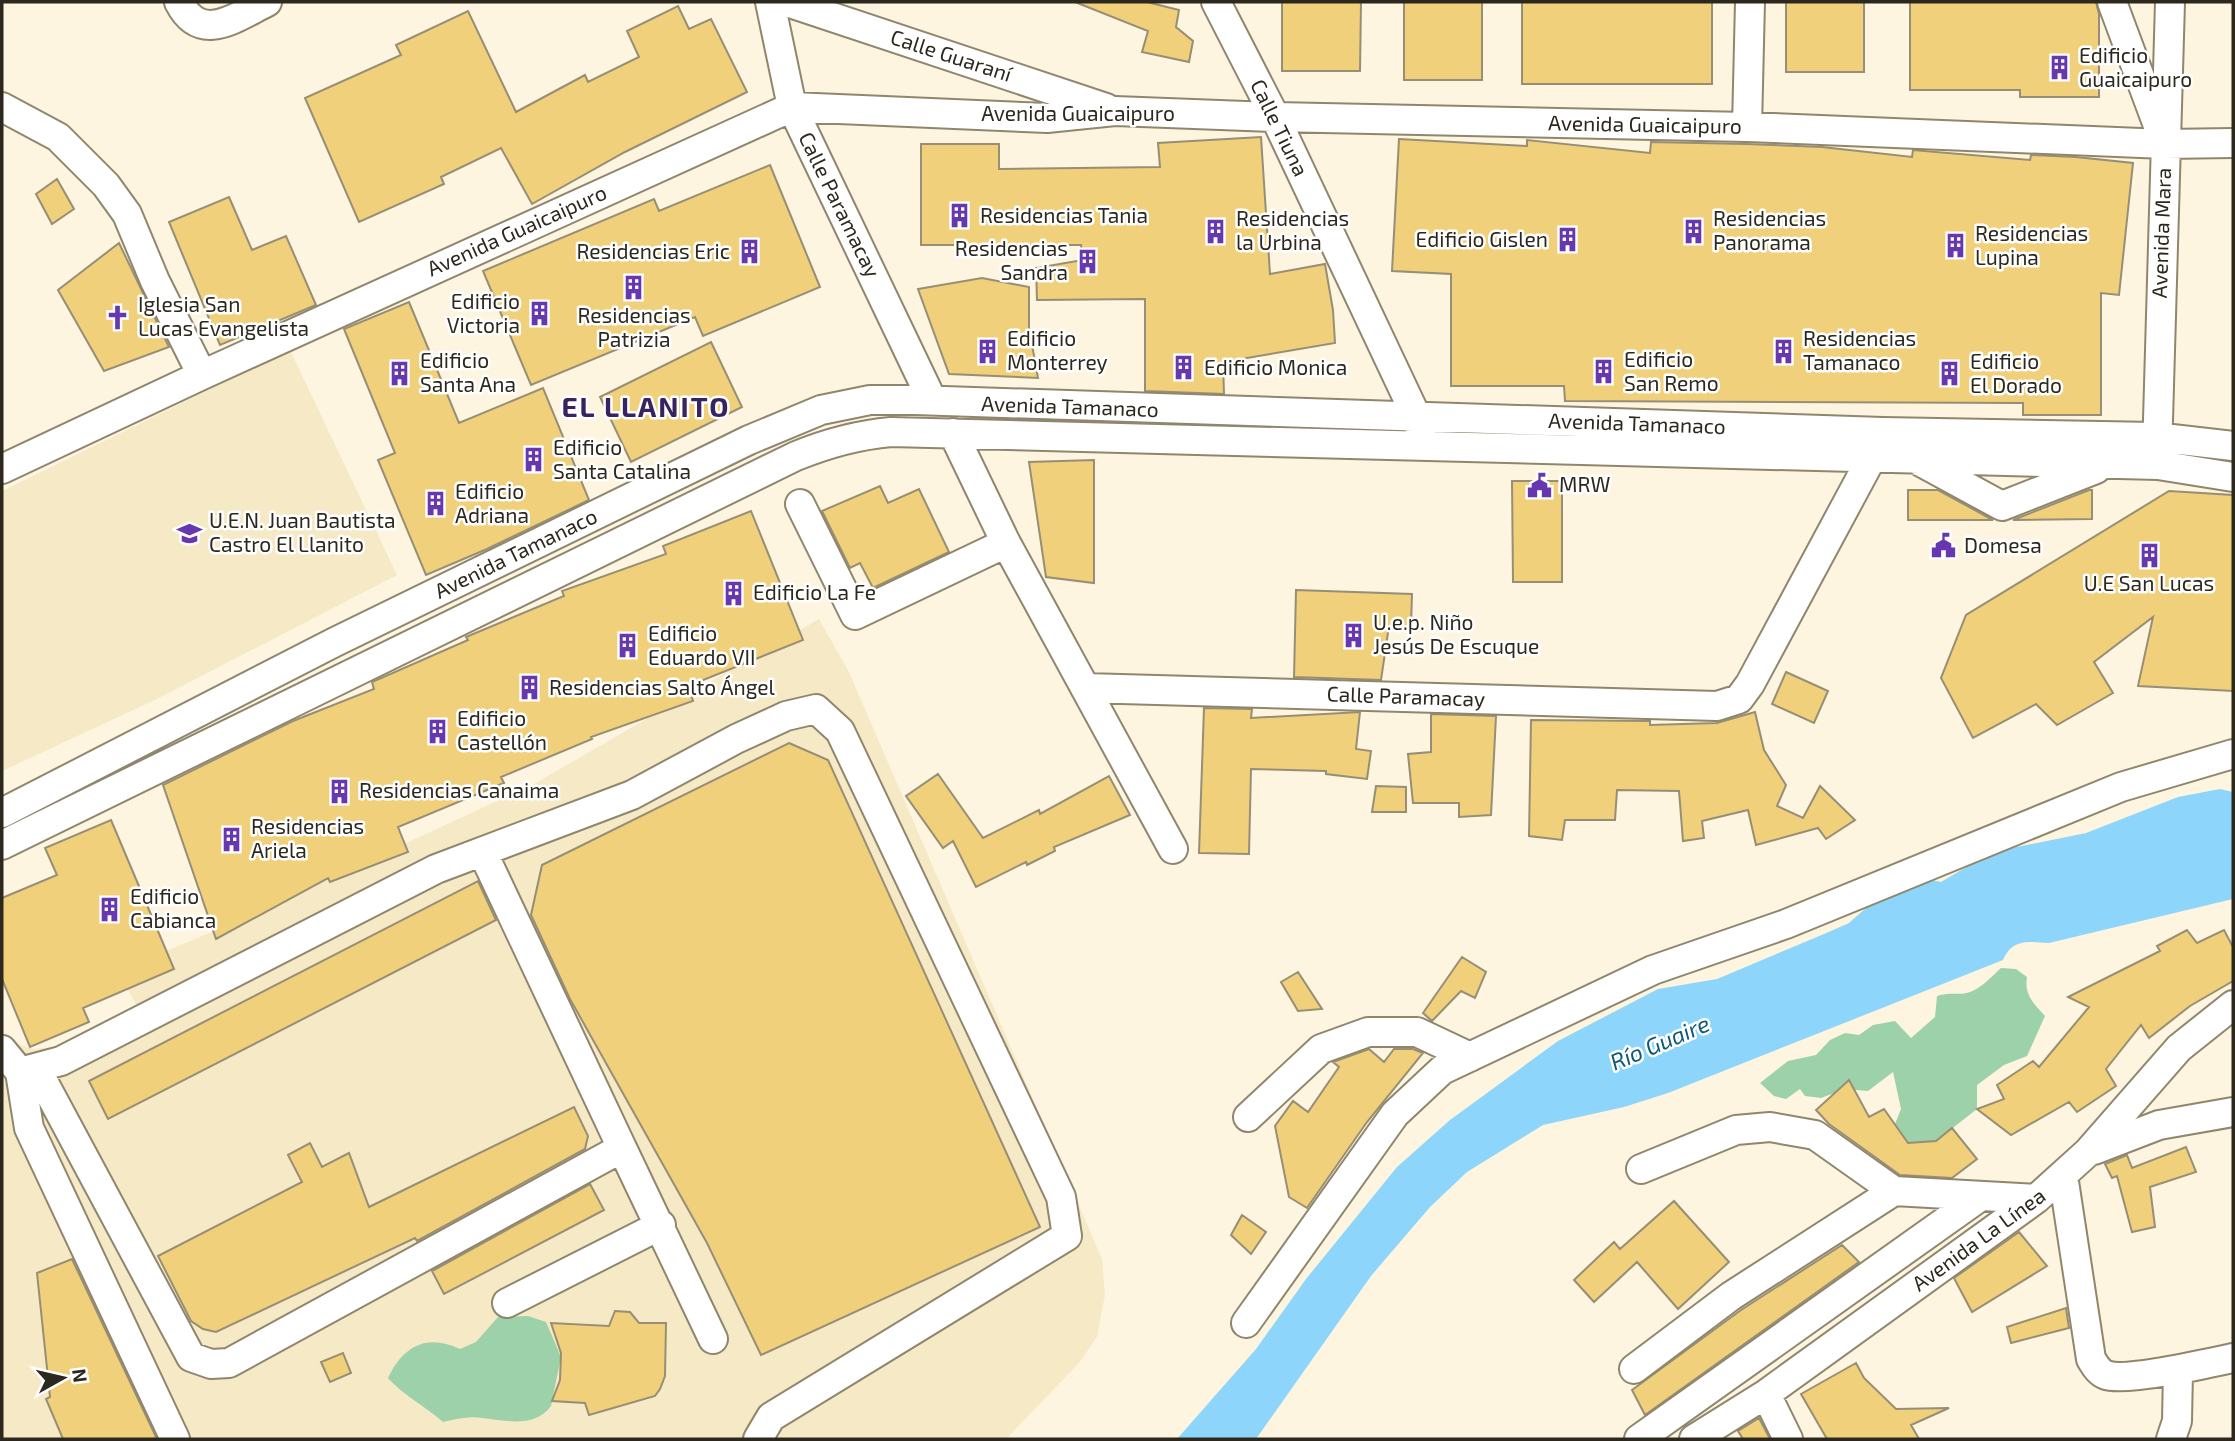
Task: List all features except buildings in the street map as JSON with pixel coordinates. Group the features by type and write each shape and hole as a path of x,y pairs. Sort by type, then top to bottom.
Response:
{"street":[{"path":"179,2 184,13 196,23 214,27 267,2"},
{"name":"Calle Paramacay","path":"770,2 792,107 932,400"},
{"name":"Calle Guaraní","path":"787,2 1115,111"},
{"name":"Calle Tiuna","path":"1216,2 1275,117 1417,418 1424,447"},
{"path":"1747,127 1750,2"},
{"path":"2112,2 2165,144"},
{"name":"Avenida Mara","path":"2158,465 2155,436 2170,2"},
{"path":"2,107 58,137 106,185 127,214 155,281 202,374"},
{"name":"Avenida Guaicaipuro","path":"2,469 202,374 792,107 1047,118 1115,111 1747,127 2165,144 2233,143"},
{"name":"Avenida Tamanaco","path":"2,813 335,642 793,420 821,410 870,400 1417,418 2155,436 2233,446"},
{"name":"Avenida Tamanaco","path":"2,845 796,456 833,441 862,435 891,432 953,433 2158,465 2233,477"},
{"path":"953,433 1006,543 1173,849"},
{"name":"Calle Paramacay","path":"1085,688 1717,706 1739,699 1750,684 1871,459"},
{"path":"1919,460 2002,506 2107,464"},
{"path":"800,504 855,615 1006,543"},
{"path":"28,1070 61,1061 436,869 632,795 736,739 786,716 816,709 840,732 1061,1197 1067,1236 771,1417 758,1439"},
{"path":"1247,1323 1395,1114 1442,1070 1653,970 1786,923 2121,787 2233,754"},
{"path":"483,853 713,1339"},
{"name":"Avenida La Línea","path":"1694,1439 1766,1394 2036,1199 2088,1152 2179,1048 2233,1004"},
{"path":"1248,1117 1321,1049 1368,1032 1417,1032 1469,1057"},
{"path":"2,1050 28,1070 191,1357 211,1364 229,1363 622,1148"},
{"path":"28,1070 29,1128 175,1439"},
{"path":"2088,1152 2159,1125 2233,1112"},
{"path":"1640,1169 1736,1130 1770,1127 1815,1135 1894,1191 2036,1199"},
{"path":"2063,1175 2091,1359 2096,1368 2107,1376 2178,1371 2233,1359"},
{"path":"1634,1369 1731,1296 1894,1191"},
{"path":"1639,1439 1981,1196"},
{"path":"507,1303 661,1225"},
{"path":"2171,1439 2177,1421 2178,1371"},
{"path":"1766,1394 1788,1439"}],"shaded area":[{"name":"U.E.N. Juan Bautista Castro El Llanito","path":"290,350 397,575 157,699 2,771 2,491"},
{"path":"819,619 849,672 1102,1259 1105,1295 1097,1337 1079,1363 1006,1439 2,1439 2,1035 6,1041 34,1049 64,1046 138,1008 118,971 238,921 534,784"}],"green space":[{"path":"2001,968 2016,969 2027,977 2028,994 2045,1016 2027,1056 2004,1065 1977,1085 1977,1109 1936,1141 1908,1143 1895,1124 1901,1109 1893,1072 1868,1091 1845,1089 1821,1098 1805,1096 1800,1089 1786,1099 1774,1096 1760,1083 1788,1061 1816,1055 1830,1040 1845,1033 1859,1035 1873,1025 1895,1021 1911,1038 1935,1017 1937,996 1972,991"},
{"path":"528,1316 546,1322 561,1357 551,1406 536,1418 509,1421 472,1417 443,1422 388,1378 401,1358 417,1346 437,1342 460,1349 476,1342 498,1317"}],"water":[{"name":"Río Guaire","path":"2220,789 2233,792 2233,899 2049,943 2022,943 2011,948 2003,960 1668,1093 1624,1107 1543,1125 1467,1172 1430,1207 1371,1276 1256,1439 1177,1439 1256,1349 1306,1279 1397,1167 1450,1120 1558,1041 1658,989 1717,979 1849,923 1883,893 1927,879 1941,882 1992,852 2086,833 2178,797"}],"place":[{"name":"Edificio Guaicaipuro","path":"2059,68"},
{"name":"Residencias Tania","path":"960,216"},
{"name":"Residencias la Urbina","path":"1216,231"},
{"name":"Residencias Panorama","path":"1693,231"},
{"name":"Edificio Gislen","path":"1568,240"},
{"name":"Residencias Lupina","path":"1955,246"},
{"name":"Residencias Eric","path":"750,252"},
{"name":"Residencias Sandra","path":"1088,261"},
{"name":"Residencias Patrizia","path":"634,287"},
{"name":"Edificio Victoria","path":"540,314"},
{"name":"Iglesia San Lucas Evangelista","path":"118,317"},
{"name":"Edificio Monterrey","path":"987,351"},
{"name":"Residencias Tamanaco","path":"1783,351"},
{"name":"Edificio Monica","path":"1184,368"},
{"name":"Edificio San Remo","path":"1604,372"},
{"name":"Edificio Santa Ana","path":"400,373"},
{"name":"Edificio El Dorado","path":"1950,374"},
{"name":"Edificio Santa Catalina","path":"533,460"},
{"name":"MRW","path":"1539,485"},
{"name":"Edificio Adriana","path":"435,504"},
{"name":"U.E.N. Juan Bautista Castro El Llanito","path":"189,533"},
{"name":"Domesa","path":"1944,546"},
{"name":"U.E San Lucas","path":"2149,555"},
{"name":"Edificio La Fe","path":"733,593"},
{"name":"U.e.p. Niño Jesús De Escuque","path":"1353,635"},
{"name":"Edificio Eduardo VII","path":"628,646"},
{"name":"Residencias Salto Ángel","path":"529,688"},
{"name":"Edificio Castellón","path":"437,731"},
{"name":"Residencias Canaima","path":"339,791"},
{"name":"Residencias Ariela","path":"231,839"},
{"name":"Edificio Cabianca","path":"110,909"}],"district":[{"name":"EL LLANITO","path":"646,407"}]}
